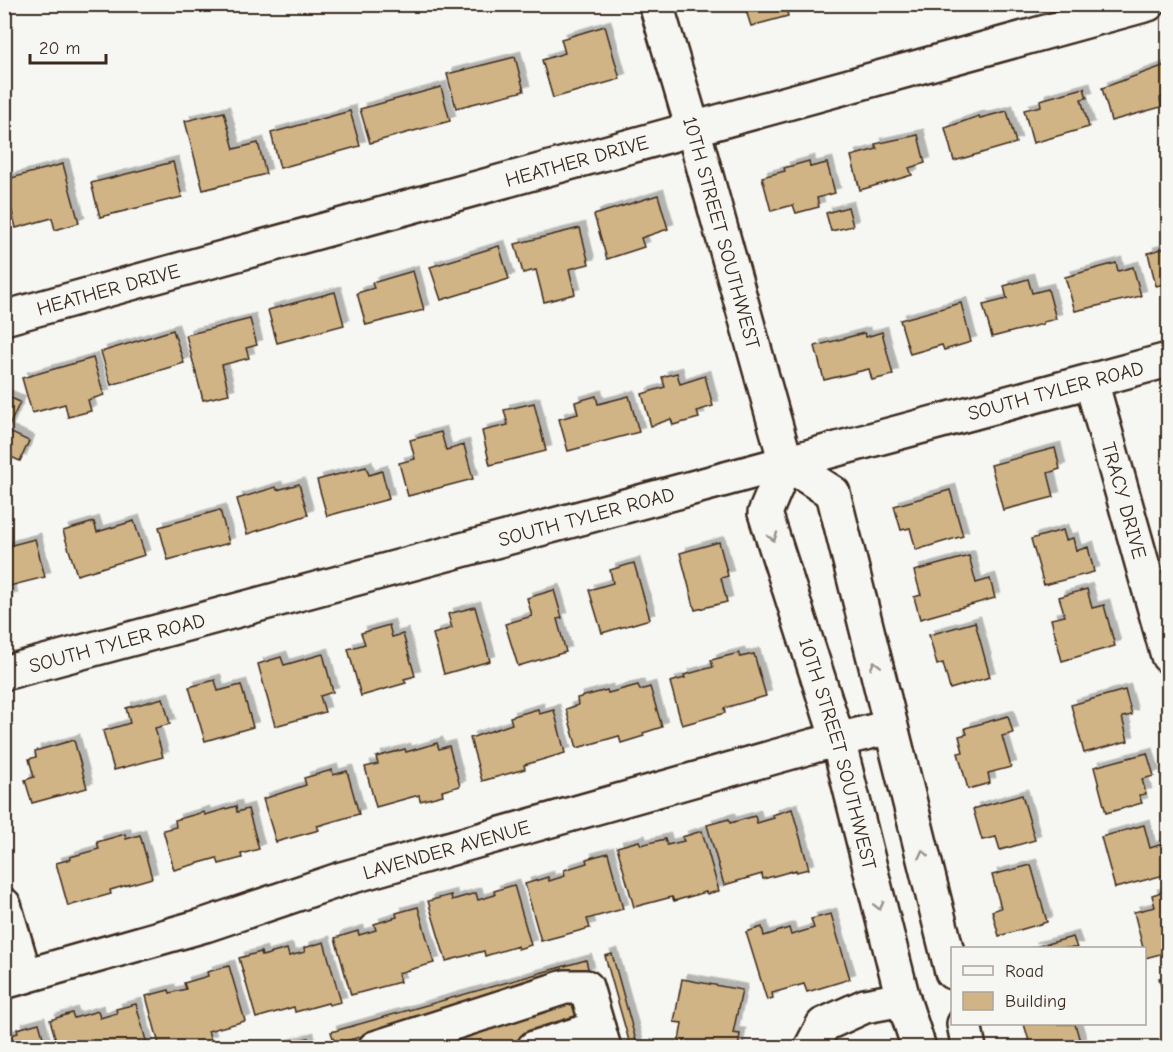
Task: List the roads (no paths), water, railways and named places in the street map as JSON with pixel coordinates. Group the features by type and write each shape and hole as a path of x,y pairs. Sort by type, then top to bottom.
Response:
{"street":[{"name":"10TH STREET SOUTHWEST","path":"656,4 786,463 765,513 838,740 903,999 919,1047"},
{"name":"HEATHER DRIVE","path":"4,318 1132,7"},
{"name":"SOUTH TYLER ROAD","path":"4,673 1168,360"},
{"name":"TRACY DRIVE","path":"1091,381 1168,656"},
{"path":"786,463 833,493 951,968"},
{"name":"LAVENDER AVENUE","path":"15,979 205,925 342,879 890,727"},
{"path":"4,905 15,979"},
{"path":"375,1047 565,987 586,987 601,1038 534,1047"},
{"path":"811,1047 823,1024 865,1006 903,999"},
{"path":"964,1025 969,1047"}]}
